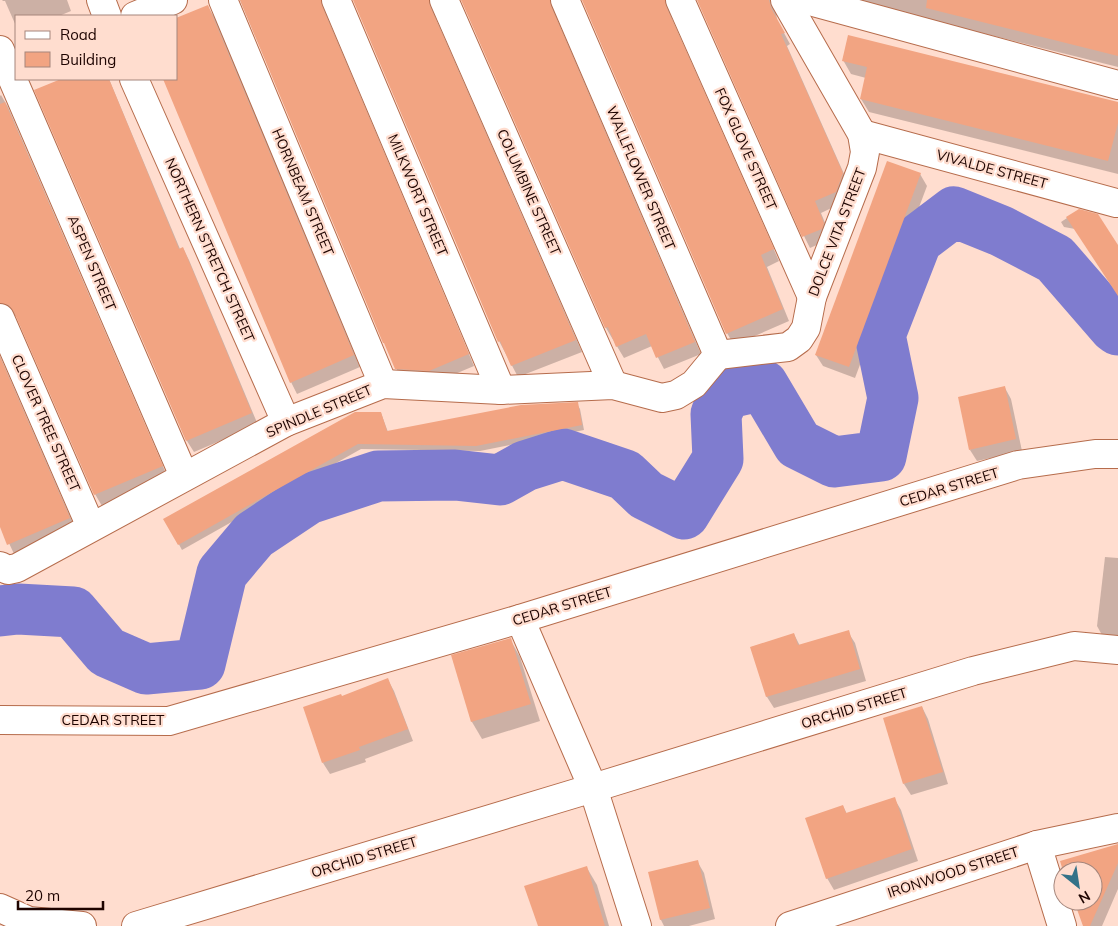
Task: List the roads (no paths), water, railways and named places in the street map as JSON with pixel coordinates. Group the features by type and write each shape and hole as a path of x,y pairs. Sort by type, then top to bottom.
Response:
{"street":[{"path":"101,0 107,15"},
{"path":"137,15 173,0"},
{"name":"HORNBEAM STREET","path":"223,0 383,384"},
{"name":"MILKWORT STREET","path":"336,0 501,390"},
{"name":"COLUMBINE STREET","path":"444,0 613,385"},
{"name":"WALLFLOWER STREET","path":"564,0 718,356"},
{"name":"FOX GLOVE STREET","path":"680,0 812,297"},
{"name":"DOLCE VITA STREET","path":"718,356 788,347 799,338 806,328 812,297 862,168 865,152 862,134 785,0"},
{"path":"806,0 1118,85"},
{"name":"ASPEN STREET","path":"6,66 184,476"},
{"name":"NORTHERN STRETCH STREET","path":"134,80 286,422"},
{"name":"VIVALDE STREET","path":"862,134 1117,203"},
{"name":"CLOVER TREE STREET","path":"0,318 92,527"},
{"name":"SPINDLE STREET","path":"0,566 8,570 17,568 286,422 383,384 501,390 613,385 662,398 676,395 694,384 718,356"},
{"name":"CEDAR STREET","path":"0,720 169,721 520,619 1018,465 1095,454 1118,454"},
{"path":"520,619 593,788 637,926"},
{"name":"ORCHID STREET","path":"136,926 973,671 1074,646 1118,650"},
{"name":"IRONWOOD STREET","path":"790,926 1037,845 1118,828"},
{"path":"1037,845 1062,926"},
{"path":"0,908 29,921 82,926"}],"waterway":[{"path":"0,611 18,609 73,612 107,652 146,669 200,664 222,573 254,535 308,499 378,476 455,475 500,480 525,466 563,454 625,475 646,495 684,514 718,459 716,414 725,394 763,385 798,444 834,462 881,456 893,398 880,335 917,240 954,212 1001,231 1055,259 1118,330"}]}
